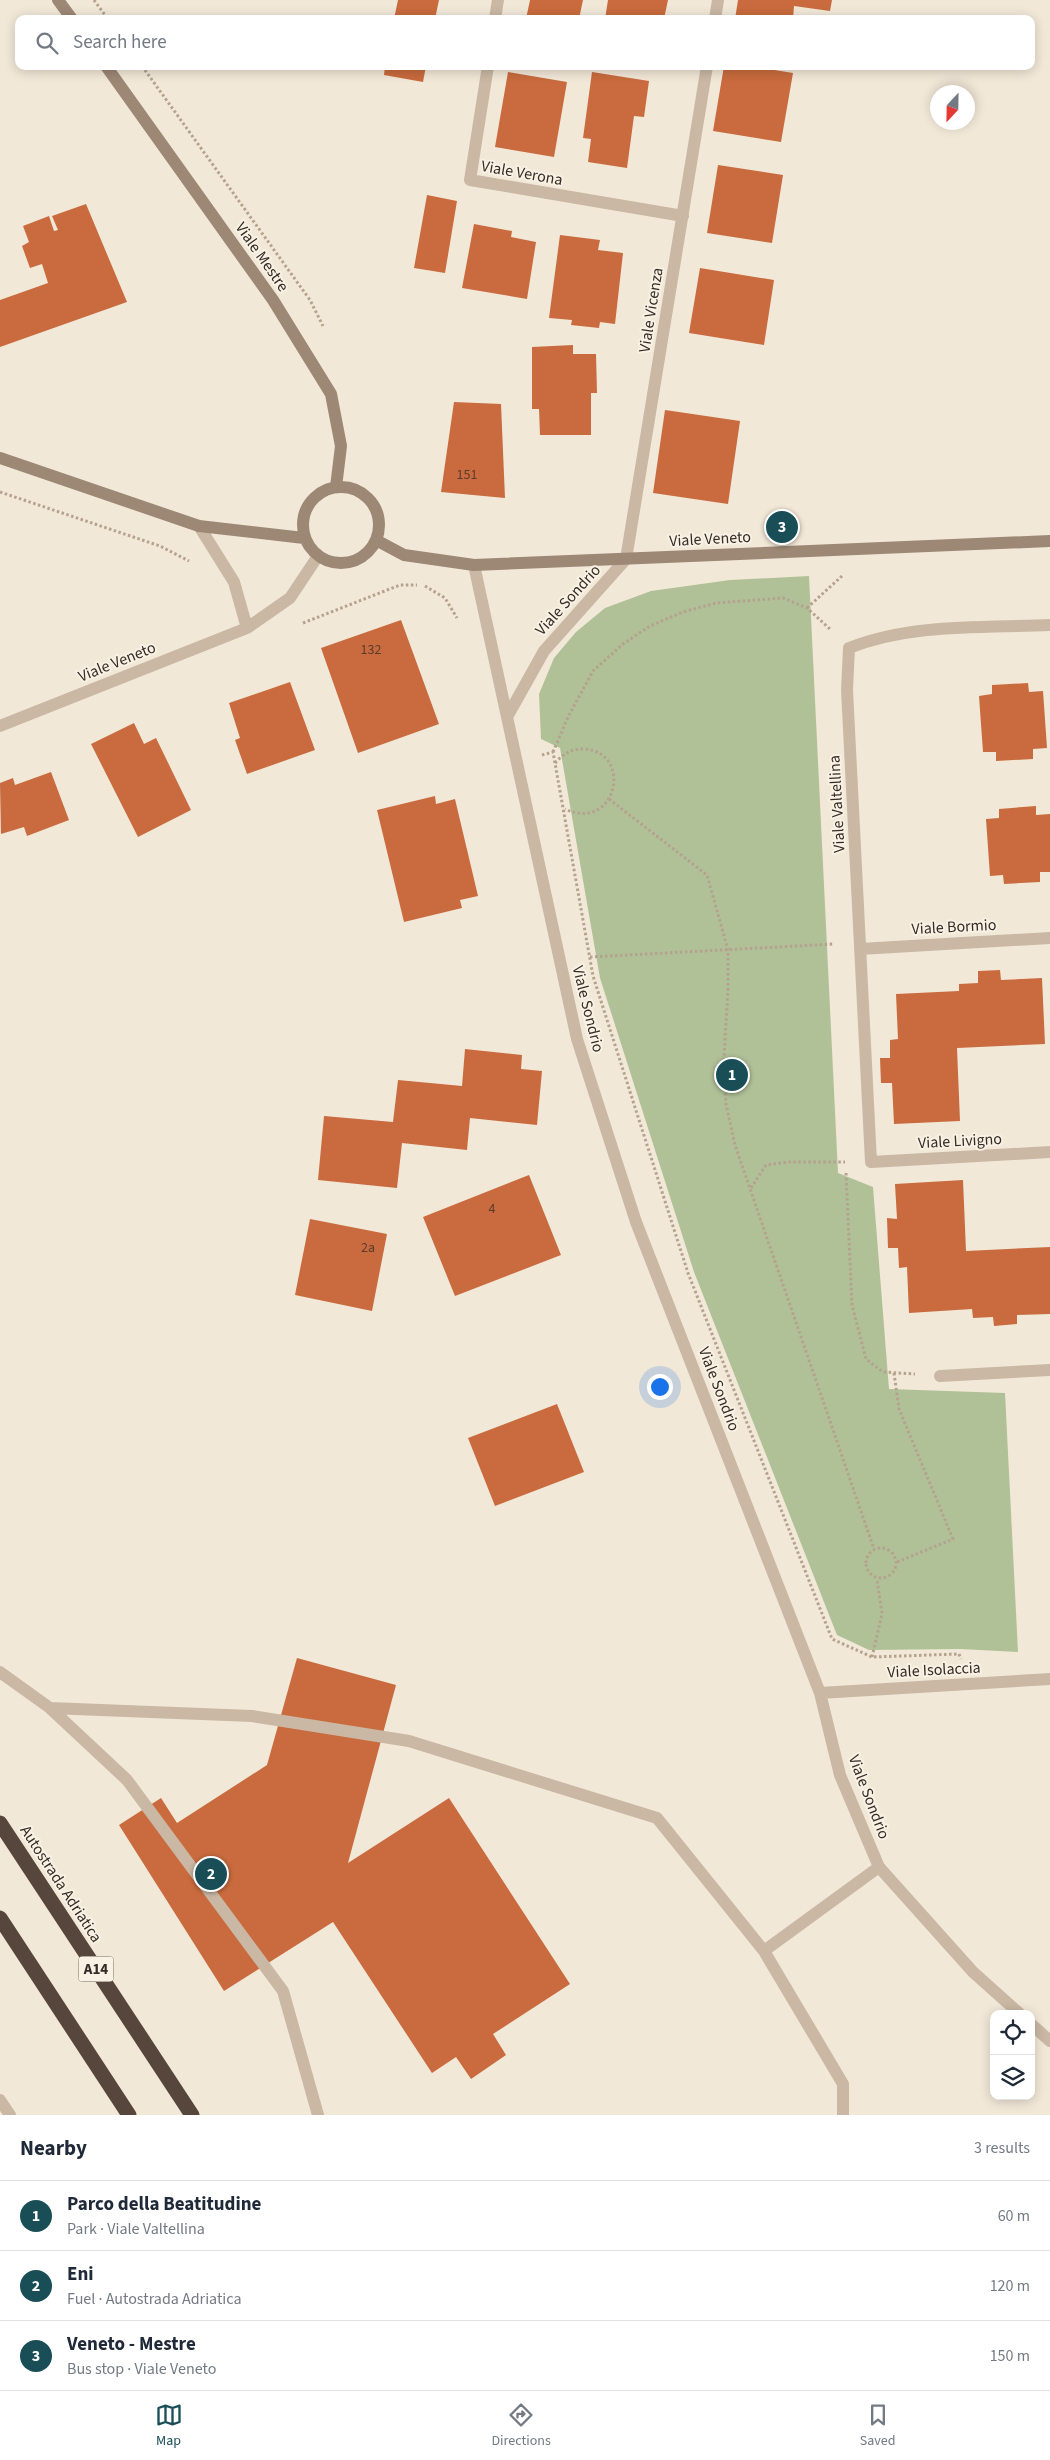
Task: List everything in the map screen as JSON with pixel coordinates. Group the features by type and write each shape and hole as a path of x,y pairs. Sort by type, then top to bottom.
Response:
{"highway":[{"name":"Autostrada Adriatica","path":"0,1823 192,2115"},
{"path":"0,1918 130,2115"}],"main road":[{"path":"58,0 69,15"},
{"name":"Viale Mestre","path":"109,70 273,300 330,394 341,446 336,488"},
{"path":"0,458 199,526 304,538"},
{"path":"336,488 358,491 374,506 379,518 376,540 366,554 351,562 328,562 310,548 304,538 303,521 308,505 325,490 336,488"},
{"name":"Viale Veneto","path":"376,540 404,555 474,565 1050,541"}],"street":[{"path":"496,15 498,0"},
{"path":"716,15 718,0"},
{"name":"Viale Verona","path":"487,70 470,180 683,216"},
{"name":"Viale Vicenza","path":"626,559 707,70"},
{"path":"199,526 234,582 247,628"},
{"name":"Viale Veneto","path":"0,726 247,628 290,598 318,556"},
{"name":"Viale Sondrio","path":"507,717 544,651 626,559"},
{"name":"Viale Sondrio","path":"474,565 577,1039 633,1213 820,1693 840,1775 879,1867 973,1972 1016,2010"},
{"path":"849,648 873,639 913,631 1050,625"},
{"name":"Viale Valtellina","path":"849,648 847,690 871,1162"},
{"name":"Viale Bormio","path":"860,946 1050,938"},
{"name":"Viale Livigno","path":"871,1162 1050,1152"},
{"path":"940,1376 1050,1370"},
{"path":"0,1672 50,1708 127,1780 283,1991 318,2115"},
{"name":"Viale Isolaccia","path":"820,1693 1050,1679"},
{"path":"50,1708 252,1716 409,1741 657,1818 764,1951 843,2084 843,2115"},
{"path":"764,1951 879,1867"},
{"path":"1035,2028 1050,2041"},
{"path":"0,2100 10,2115"}],"path":[{"path":"94,0 105,15"},
{"path":"0,492 160,546 192,562"},
{"path":"807,608 842,575"},
{"path":"295,626 400,585 425,586 445,598 458,620"},
{"path":"849,648 807,608 783,598 716,603 682,612 650,626 623,644 593,671 568,717 553,752 593,976 688,1273 832,1639 872,1657 959,1654 968,1684"},
{"path":"555,764 570,751 591,750 600,754 608,761 612,769 614,780 610,799 594,812 574,813 564,808"},
{"path":"517,761 553,752"},
{"path":"610,799 707,875 728,950 728,990 724,1056 726,1104 735,1145 874,1549"},
{"path":"590,957 860,946"},
{"path":"750,1188 766,1165 788,1162 871,1162"},
{"path":"845,1162 852,1305 866,1359 883,1372 940,1376"},
{"path":"894,1373 899,1409 953,1539 896,1562"},
{"path":"884,1548 893,1553 896,1562 894,1572 886,1578 877,1579 868,1573 865,1564 867,1555 874,1549 884,1548"},
{"path":"872,1657 882,1614 877,1579"}],"green space":[{"path":"809,576 838,1173 873,1187 889,1389 1005,1393 1018,1652 960,1649 869,1650 837,1635 694,1272 600,978 560,748 541,739 539,694 554,658 576,632 605,608 651,591 730,580"}],"building":[{"path":"398,0 439,0 436,15 395,15"},
{"path":"530,0 583,0 580,15 527,15"},
{"path":"608,0 668,0 665,15 606,15"},
{"path":"738,0 832,0 830,11 794,6 793,15 736,15"},
{"path":"385,70 425,70 423,82 384,75"},
{"path":"723,70 775,70 793,73 781,142 713,131"},
{"path":"508,72 567,82 554,157 495,147"},
{"path":"592,72 649,81 644,117 634,116 627,168 588,162 591,139 583,138"},
{"path":"718,165 783,175 772,243 707,233"},
{"path":"427,195 457,201 445,273 414,268"},
{"path":"86,204 127,302 0,347 0,300 48,283 42,264 30,268 22,246 29,242 23,226 49,216 54,231 58,230 52,216"},
{"path":"474,224 512,231 511,237 536,242 527,299 462,288"},
{"path":"560,235 600,240 598,250 623,253 615,324 600,322 599,328 571,325 572,320 549,318"},
{"path":"700,268 774,280 764,345 689,333"},
{"path":"573,345 573,354 596,354 597,393 591,393 591,435 540,435 539,409 532,409 532,347"},
{"path":"454,402 501,404 505,498 441,492"},
{"path":"665,410 740,421 728,504 653,493"},
{"path":"401,620 439,724 358,753 321,648"},
{"path":"290,682 315,750 247,774 235,740 240,738 229,703"},
{"path":"1028,683 1029,692 1043,691 1047,748 1033,749 1033,759 996,761 996,752 983,752 979,696 992,694 992,685"},
{"path":"134,723 144,744 156,738 191,810 138,837 91,744"},
{"path":"51,772 69,820 27,836 24,827 1,834 0,783 13,778 15,785"},
{"path":"435,796 436,804 455,799 478,896 460,900 462,908 404,922 377,810"},
{"path":"1036,806 1036,815 1050,814 1050,872 1040,872 1040,882 1004,884 1003,875 990,876 986,819 999,818 999,809"},
{"path":"1000,970 1001,980 1042,978 1045,1044 957,1048 960,1121 894,1124 892,1083 881,1083 880,1058 890,1058 890,1040 898,1039 896,994 959,991 959,984 978,983 978,971"},
{"path":"465,1049 522,1055 521,1069 542,1071 537,1125 470,1118 467,1150 402,1143 397,1188 318,1180 324,1116 393,1122 398,1080 462,1086"},
{"path":"529,1175 561,1255 455,1296 423,1217"},
{"path":"963,1180 966,1251 1050,1247 1050,1314 1017,1315 1017,1324 994,1326 993,1317 973,1318 972,1309 909,1313 907,1267 899,1268 898,1248 888,1248 887,1218 897,1219 895,1184"},
{"path":"310,1219 387,1234 372,1311 295,1295"},
{"path":"557,1404 584,1472 495,1506 468,1438"},
{"path":"297,1658 396,1685 348,1863 449,1798 570,1984 493,2034 506,2055 471,2079 456,2057 432,2073 333,1922 224,1991 119,1825 161,1798 177,1823 267,1765"}],"place":[{"name":"Veneto - Mestre","path":"782,527"},
{"name":"Parco della Beatitudine","path":"732,1075"},
{"name":"Eni","path":"211,1874"}]}
